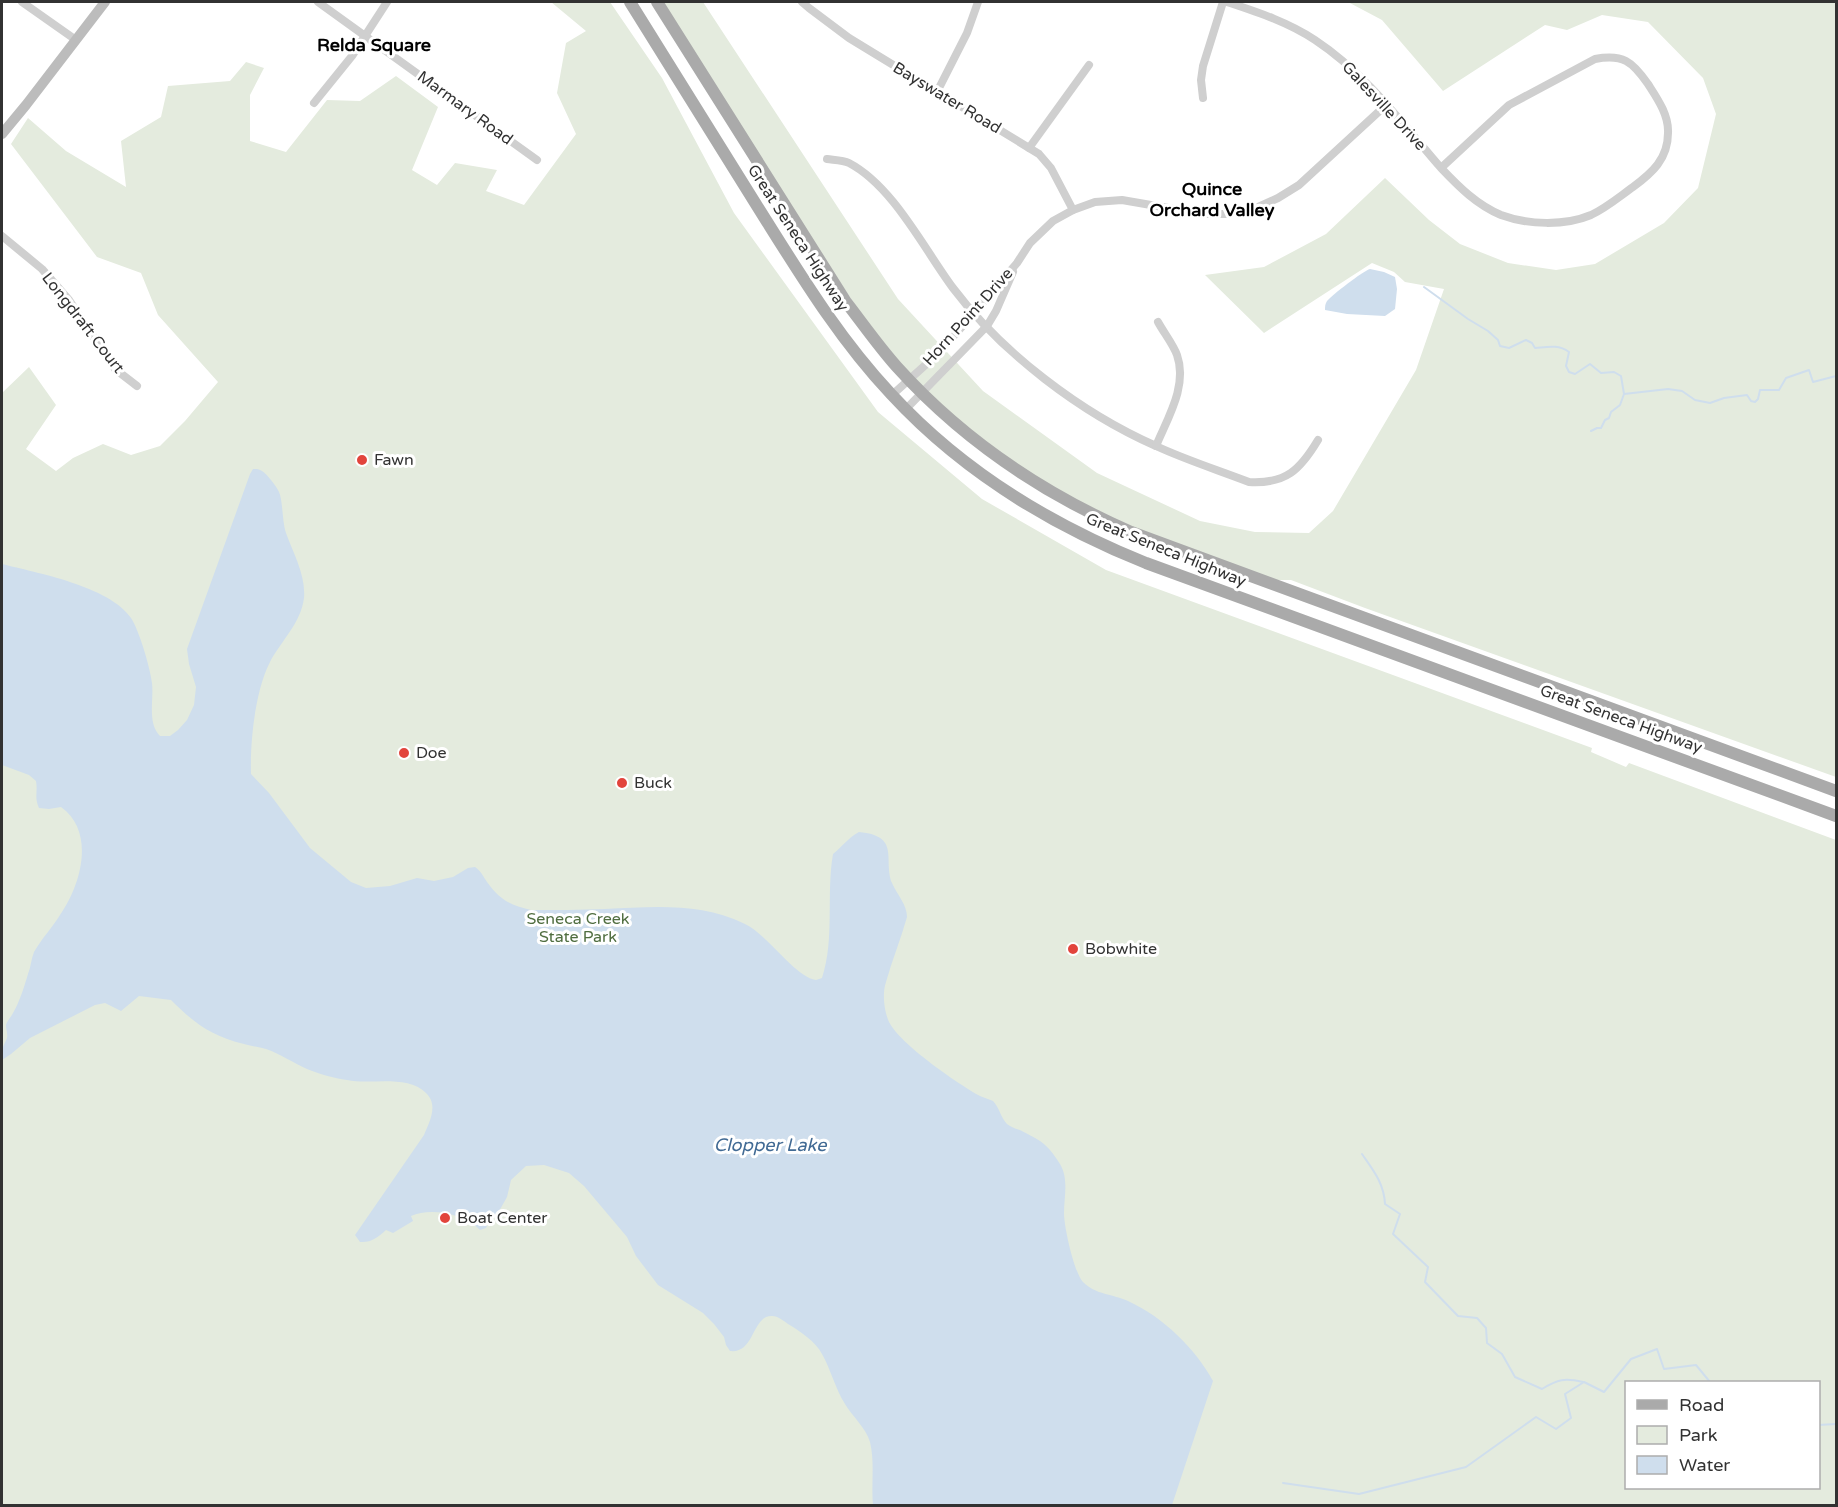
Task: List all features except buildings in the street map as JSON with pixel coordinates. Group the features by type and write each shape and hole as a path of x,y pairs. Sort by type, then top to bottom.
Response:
{"main road":[{"name":"Great Seneca Highway","path":"630,2 799,272 845,339 906,409 970,466 1008,493 1104,546 1836,816"},
{"name":"Great Seneca Highway","path":"657,2 846,302 909,380 943,414 993,455 1067,501 1108,522 1196,557 1836,791"}],"street":[{"path":"22,2 31,4 76,40"},
{"path":"2,134 105,2"},
{"name":"Marmary Road","path":"318,2 537,160"},
{"path":"314,103 352,56 387,2"},
{"name":"Bayswater Road","path":"802,2 849,38 1039,154 1051,168 1074,210"},
{"path":"937,92 967,33 978,2"},
{"path":"1203,98 1201,80 1203,66 1225,2"},
{"name":"Galesville Drive","path":"1225,2 1273,18 1314,39 1347,63 1441,168 1468,196 1502,215 1521,221 1566,221 1591,215 1616,200 1651,174 1659,164 1668,143 1669,131 1666,117 1644,78 1628,61 1610,56 1595,59 1509,105 1441,168"},
{"path":"1029,148 1089,65"},
{"name":"Horn Point Drive","path":"892,395 941,351 1017,263 1030,243 1053,221 1095,202 1122,200 1203,214 1227,214 1256,208 1299,185 1386,105"},
{"path":"827,159 848,162 880,188 898,208 954,289 987,326 1018,356 1059,390 1108,422 1156,446 1249,482 1266,483 1289,476 1300,467 1318,440"},
{"name":"Longdraft Court","path":"2,236 42,269 69,300 115,369 137,386"},
{"name":"Horn Point Drive","path":"906,409 987,326 1017,263"},
{"path":"1156,446 1178,394 1180,375 1176,352 1158,322"}],"green space":[{"name":"Seneca Creek State Park","path":"551,2 610,2 662,78 734,213 878,412 982,499 1106,570 1592,748 1591,752 1626,767 1629,763 1836,840 1836,1505 2,1506 2,393 29,367 56,405 26,449 56,471 73,458 103,444 131,455 160,446 218,382 158,315 141,273 97,257 11,144 28,118 66,151 126,187 121,141 161,117 168,86 230,81 246,62 264,68 250,95 250,141 286,152 327,100 360,101 396,76 438,107 412,170 437,185 455,163 497,170 486,191 524,205 576,134 557,93 566,43 586,31"},
{"path":"654,2 703,2 898,299 983,391 1097,473 1200,521 1255,532 1309,533 1333,511 1416,370 1444,289 1405,282 1394,272 1372,263 1264,333 1205,275 1264,267 1326,234 1385,178 1429,220 1460,244 1508,263 1556,270 1595,264 1664,223 1698,188 1716,114 1703,78 1648,22 1602,15 1567,30 1545,25 1443,91 1382,20 1348,2 1836,2 1836,777 1291,580 1261,580 1117,526 984,447 895,365"}],"water":[{"path":"1370,269 1395,277 1397,289 1395,309 1385,316 1325,310 1330,298"},
{"name":"Clopper Lake","path":"253,469 259,469 264,473 279,492 286,533 303,581 304,598 299,616 274,654 261,687 251,747 251,774 269,793 310,848 351,882 366,888 390,886 417,878 434,881 453,877 468,868 475,867 501,897 511,904 531,910 659,907 711,912 754,929 799,972 816,980 822,978 826,963 833,854 859,832 881,838 888,850 892,883 907,912 884,991 889,1022 905,1041 930,1063 970,1090 993,1101 1007,1124 1038,1140 1051,1151 1063,1170 1066,1228 1073,1259 1083,1282 1093,1289 1141,1308 1166,1325 1187,1345 1213,1381 1172,1505 873,1505 870,1442 848,1409 816,1345 798,1330 772,1316 765,1317 761,1321 744,1347 730,1351 724,1337 703,1313 658,1285 636,1256 627,1237 584,1186 569,1173 544,1165 526,1166 511,1180 507,1197 498,1213 486,1228 480,1230 474,1224 457,1216 428,1212 411,1216 413,1221 393,1233 386,1230 371,1240 360,1242 355,1235 424,1135 430,1120 432,1103 426,1093 418,1087 399,1082 357,1081 316,1073 271,1051 232,1041 212,1033 171,1000 139,996 121,1011 105,1003 95,1005 30,1038 2,1060 2,1050 7,1036 6,1027 20,999 34,952 68,903 74,889 82,859 82,844 79,830 72,818 61,807 39,808 36,781 29,775 2,765 2,564 71,582 106,597 121,607 134,624 147,659 152,683 152,711 156,731 160,736 170,736 187,720 194,705 196,687 187,649"}],"waterway":[{"path":"1424,287 1488,331 1498,340 1500,346 1509,348 1526,340 1535,348 1561,348 1569,352 1566,366 1569,372 1575,374 1590,364 1601,373 1614,372 1621,376 1624,394 1668,389 1682,391 1695,400 1710,403 1724,398 1747,395 1751,401 1755,402 1760,390 1779,390 1786,378 1809,370 1813,382 1836,376"},
{"path":"1591,431 1601,428 1611,412 1620,405 1624,394"},
{"path":"1362,1154 1380,1183 1385,1204 1400,1214 1393,1234 1428,1267 1425,1282 1458,1316 1477,1318 1486,1328 1487,1343 1502,1354 1515,1377 1542,1389 1562,1380 1583,1382"},
{"path":"1283,1483 1359,1494 1466,1467 1536,1417 1556,1429 1571,1418 1565,1394 1584,1382 1604,1392 1631,1359 1657,1349 1664,1369 1696,1365 1709,1381"},
{"path":"1820,1425 1836,1424"}],"place":[{"name":"Fawn","path":"362,460"},
{"name":"Doe","path":"404,753"},
{"name":"Buck","path":"622,783"},
{"name":"Bobwhite","path":"1073,949"},
{"name":"Boat Center","path":"445,1218"}],"district":[{"name":"Relda Square","path":"374,45"},
{"name":"Quince Orchard Valley","path":"1212,199"}]}
